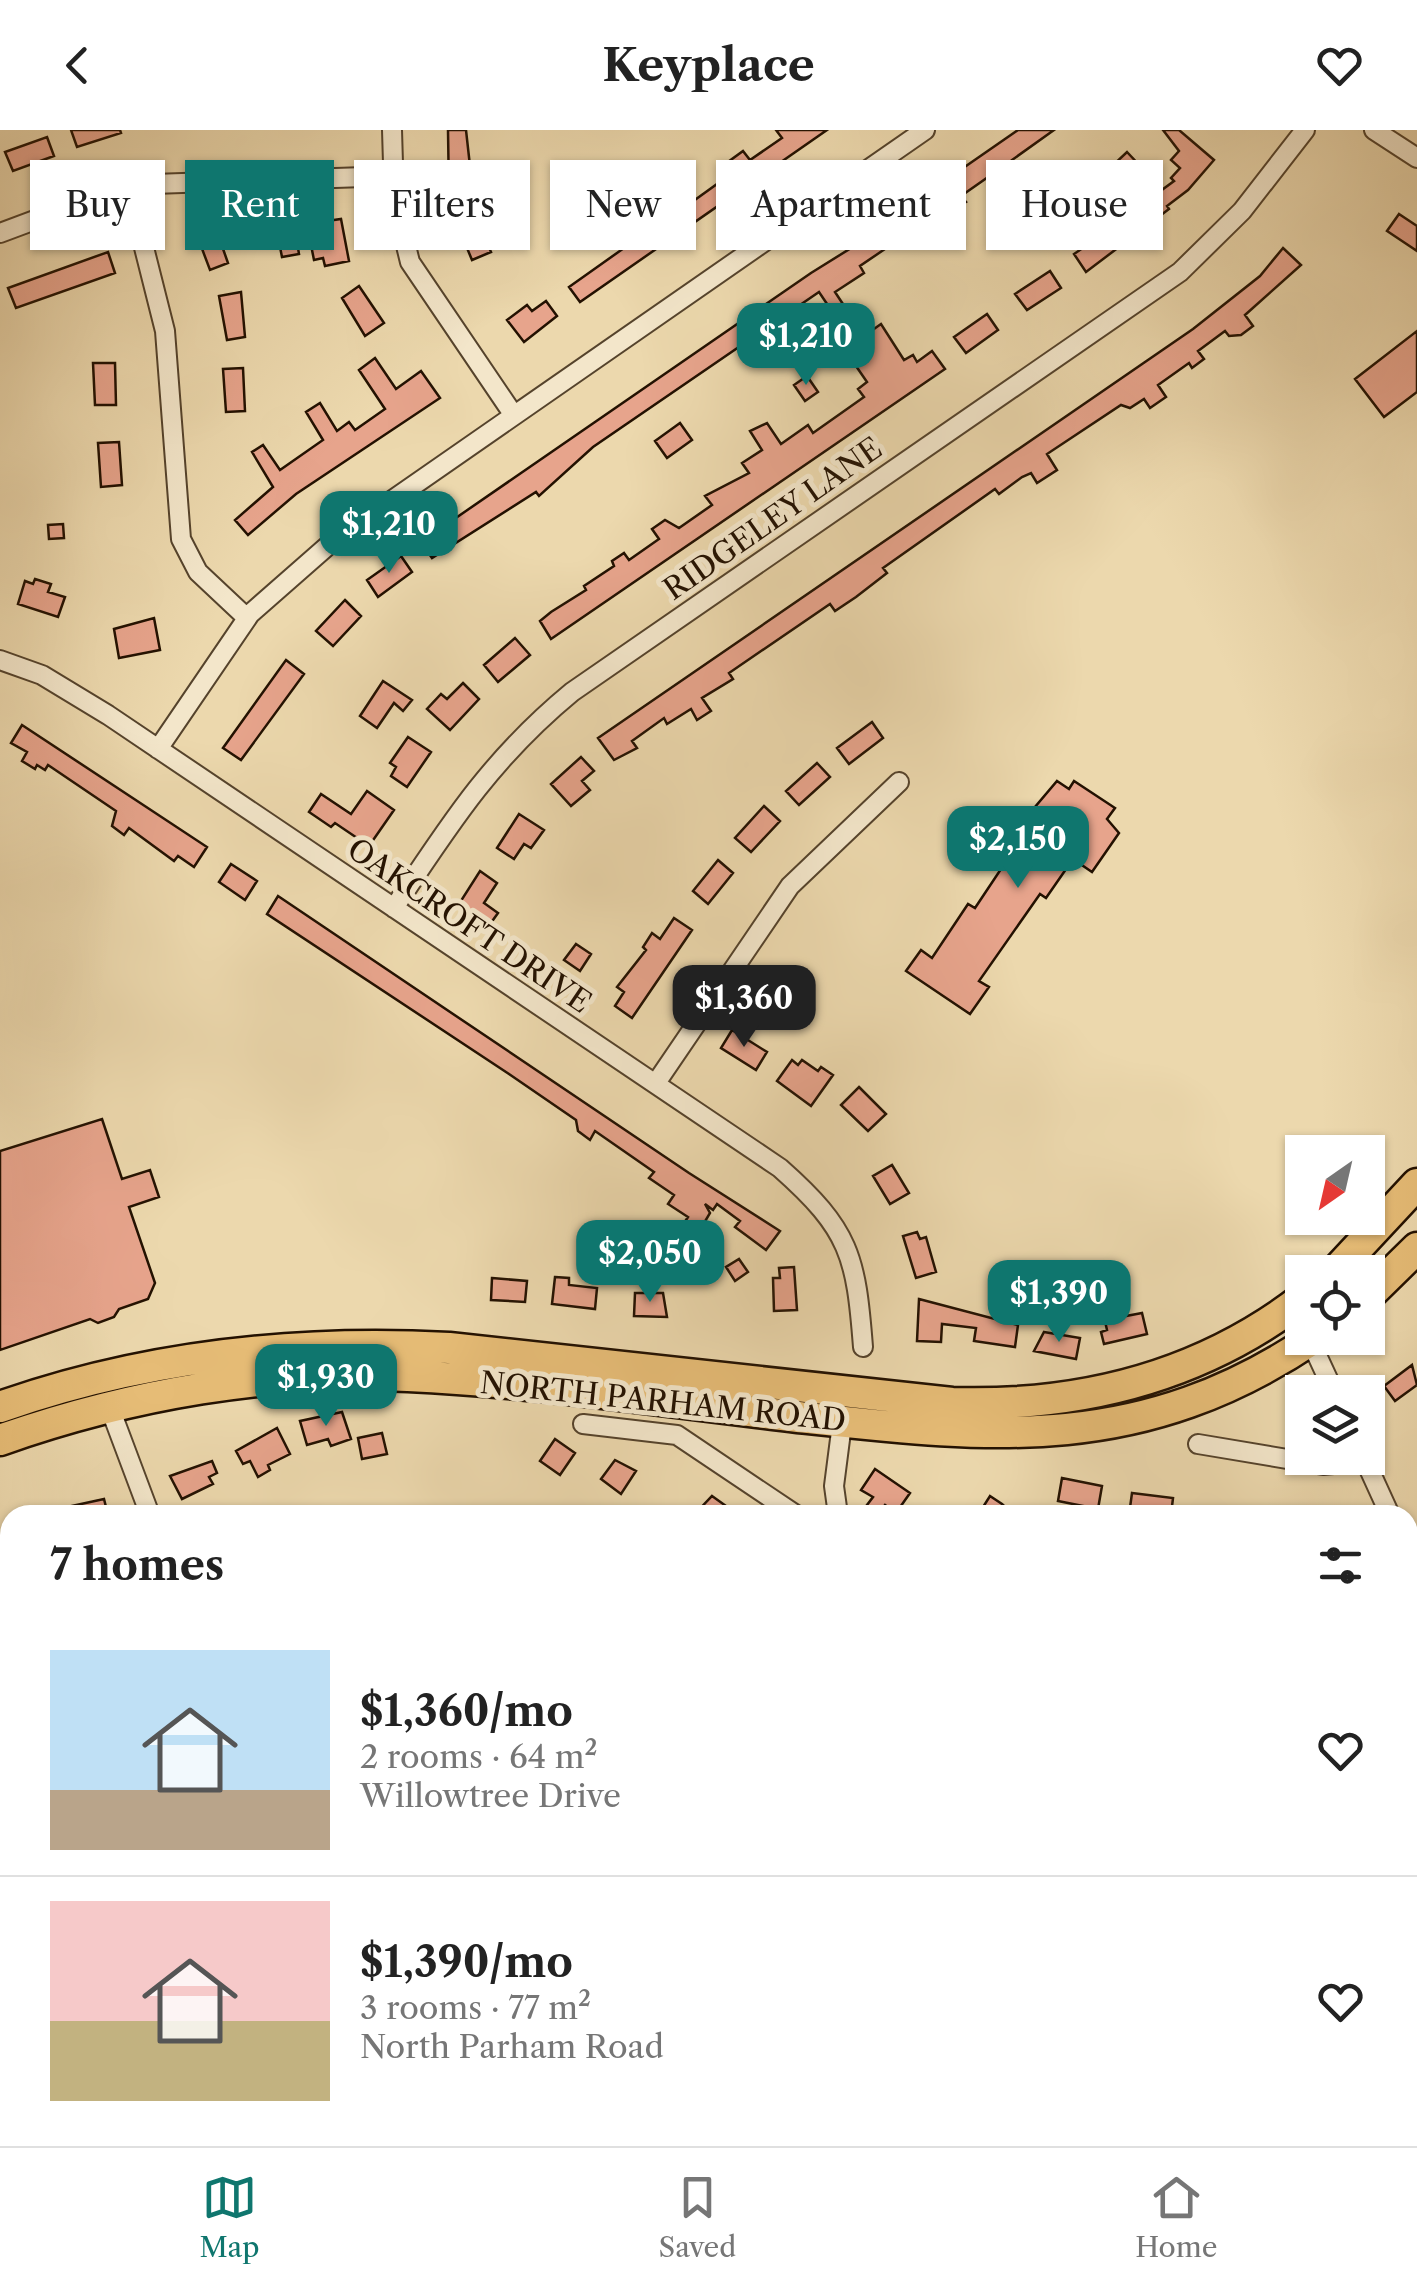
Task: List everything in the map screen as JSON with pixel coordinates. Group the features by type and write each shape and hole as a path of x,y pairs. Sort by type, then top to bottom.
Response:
{"highway":[{"path":"1351,1255 1417,1184"},
{"path":"1385,1279 1417,1248"},
{"name":"NORTH PARHAM ROAD","path":"0,1407 104,1392 256,1350 383,1344 844,1407 990,1404 1095,1395 1285,1331"},
{"name":"NORTH PARHAM ROAD","path":"0,1440 104,1392"}],"street":[{"path":"392,130 393,160"},
{"path":"158,749 247,618 332,542 925,130"},
{"name":"RIDGELEY LANE","path":"394,908 471,792 524,732 572,692 1180,272 1242,211 1305,130"},
{"path":"1374,130 1417,158"},
{"path":"165,184 354,177"},
{"path":"0,233 30,223"},
{"path":"145,250 165,330 181,539 198,572 247,618"},
{"path":"405,250 513,414"},
{"name":"OAKCROFT DRIVE","path":"0,660 42,675 158,749 780,1168 833,1220 854,1265 863,1346"},
{"path":"656,1083 790,886 899,782"},
{"path":"104,1392 146,1505"},
{"path":"837,1505 834,1486 844,1407"},
{"path":"583,1424 677,1435 781,1505"},
{"path":"1198,1444 1285,1458"},
{"path":"1372,1475 1386,1505"}],"building":[{"path":"71,130 120,130 121,133 77,147"},
{"path":"448,130 466,130 469,160 448,160"},
{"path":"776,130 827,130 784,160 750,160 782,138"},
{"path":"1018,130 1054,130 1012,160 986,160 986,178 966,192 966,166"},
{"path":"1163,130 1179,130 1214,160 1163,214 1163,189 1174,181 1171,178 1180,168 1171,160 1179,151"},
{"path":"47,137 54,156 30,160 30,165 13,171 5,152"},
{"path":"743,151 750,160 731,160"},
{"path":"1127,152 1134,160 1118,160"},
{"path":"716,185 716,207 696,221 696,199"},
{"path":"1399,214 1417,226 1417,251 1387,231"},
{"path":"341,219 349,261 325,266 323,258 314,260 312,250 334,250 334,220"},
{"path":"1283,248 1301,265 1245,315 1253,326 1241,335 1229,336 1225,331 1198,351 1204,359 1192,368 1189,363 1158,385 1166,397 1150,408 1144,399 1130,408 1121,405 1047,454 1057,470 1037,483 1031,473 999,494 995,489 883,568 887,573 856,597 835,611 830,604 729,673 733,679 702,698 711,711 697,720 691,709 667,724 664,718 632,741 637,748 614,760 598,738 1193,329 1260,276"},
{"path":"202,250 223,250 228,263 210,270"},
{"path":"281,250 298,250 299,254 282,257"},
{"path":"468,250 490,250 491,252 472,260"},
{"path":"621,250 655,250 580,302 569,287"},
{"path":"848,250 883,250 860,266 864,273 835,292 864,336 881,324 904,360 913,355 917,362 932,351 945,369 551,639 540,621 586,590 584,586 614,566 612,561 624,553 629,560 659,539 652,529 665,520 679,528 712,505 705,496 749,473 742,463 762,450 750,431 767,423 781,444 808,425 813,433 864,397 858,389 867,382 845,350 854,344 819,292 593,447 539,496 536,492 432,558 421,542"},
{"path":"1080,250 1115,250 1086,272 1074,254"},
{"path":"108,252 115,273 16,308 8,288"},
{"path":"1050,271 1061,288 1027,310 1015,294"},
{"path":"359,286 384,323 365,336 342,298"},
{"path":"241,292 245,337 227,340 219,296"},
{"path":"546,301 557,316 524,342 507,320 527,305 532,311"},
{"path":"987,314 998,330 966,353 954,337"},
{"path":"1417,331 1417,392 1384,417 1355,379"},
{"path":"375,358 396,389 421,371 440,398 296,494 248,535 235,520 273,487 252,452 263,445 280,470 323,440 306,412 320,403 337,431 349,422 355,430 385,409 359,370"},
{"path":"93,363 115,363 116,405 95,405"},
{"path":"243,368 245,411 226,412 223,369"},
{"path":"807,376 818,392 805,401 794,385"},
{"path":"680,423 692,440 667,458 655,441"},
{"path":"119,442 122,485 101,487 98,443"},
{"path":"63,524 64,538 49,539 48,525"},
{"path":"401,556 412,572 378,597 367,580"},
{"path":"35,579 51,584 48,592 65,597 58,617 18,604 25,581 33,584"},
{"path":"345,600 361,616 333,646 316,631"},
{"path":"154,618 160,650 119,658 114,629"},
{"path":"515,638 530,655 498,682 484,665"},
{"path":"286,660 304,674 241,760 223,748"},
{"path":"383,681 412,700 403,711 394,703 377,728 360,716"},
{"path":"463,683 479,699 450,730 427,709 441,694 447,699"},
{"path":"872,722 883,738 849,764 837,748"},
{"path":"22,725 207,847 194,867 178,856 174,861 129,828 124,835 112,826 116,811 48,765 45,770 37,765 35,769 22,761 27,752 11,743"},
{"path":"408,737 431,752 407,787 391,776 396,767 390,763"},
{"path":"581,757 594,771 582,781 590,790 571,806 551,784"},
{"path":"817,763 830,777 799,805 786,791"},
{"path":"1057,781 1069,789 1074,781 1115,808 1107,819 1119,833 1092,872 1073,859 1046,898 1040,894 979,981 989,987 970,1014 906,971 921,950 932,958 968,904 975,908 1019,842 1024,845 1040,820 1034,816 1038,809 1035,807"},
{"path":"367,791 394,810 369,846 335,823 331,827 309,812 321,794 351,814"},
{"path":"764,806 780,821 751,852 735,838"},
{"path":"519,814 544,830 531,848 524,844 514,859 497,848"},
{"path":"718,860 733,873 708,904 693,891"},
{"path":"231,864 257,881 245,900 219,882"},
{"path":"480,871 497,883 484,903 498,913 488,927 457,907"},
{"path":"278,896 780,1231 766,1250 735,1227 740,1221 717,1204 713,1210 705,1204 710,1213 694,1240 700,1244 686,1264 680,1260 666,1250 688,1217 668,1204 674,1195 649,1178 654,1172 595,1131 590,1140 578,1131 576,1120 267,914"},
{"path":"674,918 692,930 632,1018 615,1006 624,992 617,987 646,950 643,947 652,933 660,939"},
{"path":"576,944 591,954 580,971 564,960"},
{"path":"732,1030 767,1052 756,1070 721,1048"},
{"path":"792,1060 798,1065 802,1060 833,1075 811,1106 777,1081"},
{"path":"859,1087 886,1114 868,1131 841,1105"},
{"path":"102,1119 122,1179 150,1170 159,1197 129,1207 155,1283 148,1299 119,1309 114,1317 98,1323 90,1319 0,1350 0,1151"},
{"path":"892,1165 909,1193 890,1204 873,1176"},
{"path":"917,1232 920,1239 926,1237 936,1272 916,1278 903,1236"},
{"path":"739,1259 748,1272 735,1281 726,1267"},
{"path":"794,1267 797,1310 774,1311 773,1278 780,1278 779,1268"},
{"path":"555,1277 569,1278 569,1285 597,1288 595,1309 552,1304"},
{"path":"492,1278 527,1281 525,1302 491,1300"},
{"path":"635,1293 663,1293 667,1317 634,1316"},
{"path":"919,1299 1018,1325 1015,1347 974,1341 976,1328 942,1324 941,1342 917,1341"},
{"path":"1122,1299 1126,1316 1142,1313 1147,1334 1104,1344 1101,1332 1107,1330 1101,1304"},
{"path":"1044,1332 1080,1338 1076,1359 1034,1351"},
{"path":"1412,1365 1417,1385 1395,1401 1385,1385"},
{"path":"342,1412 351,1439 331,1446 328,1439 307,1445 300,1421"},
{"path":"277,1428 290,1454 268,1465 270,1470 258,1477 250,1461 243,1464 236,1451"},
{"path":"382,1433 387,1454 362,1459 358,1438"},
{"path":"555,1439 575,1453 560,1475 540,1461"},
{"path":"615,1460 636,1471 621,1494 601,1479"},
{"path":"212,1461 217,1473 209,1477 213,1484 182,1499 170,1476"},
{"path":"875,1469 910,1493 902,1505 867,1505 873,1497 861,1490"},
{"path":"1062,1478 1102,1486 1099,1505 1058,1501"},
{"path":"1132,1493 1173,1498 1172,1505 1130,1505"},
{"path":"712,1496 725,1505 703,1505"},
{"path":"990,1496 1003,1505 984,1505"},
{"path":"104,1499 106,1505 76,1505"}]}
